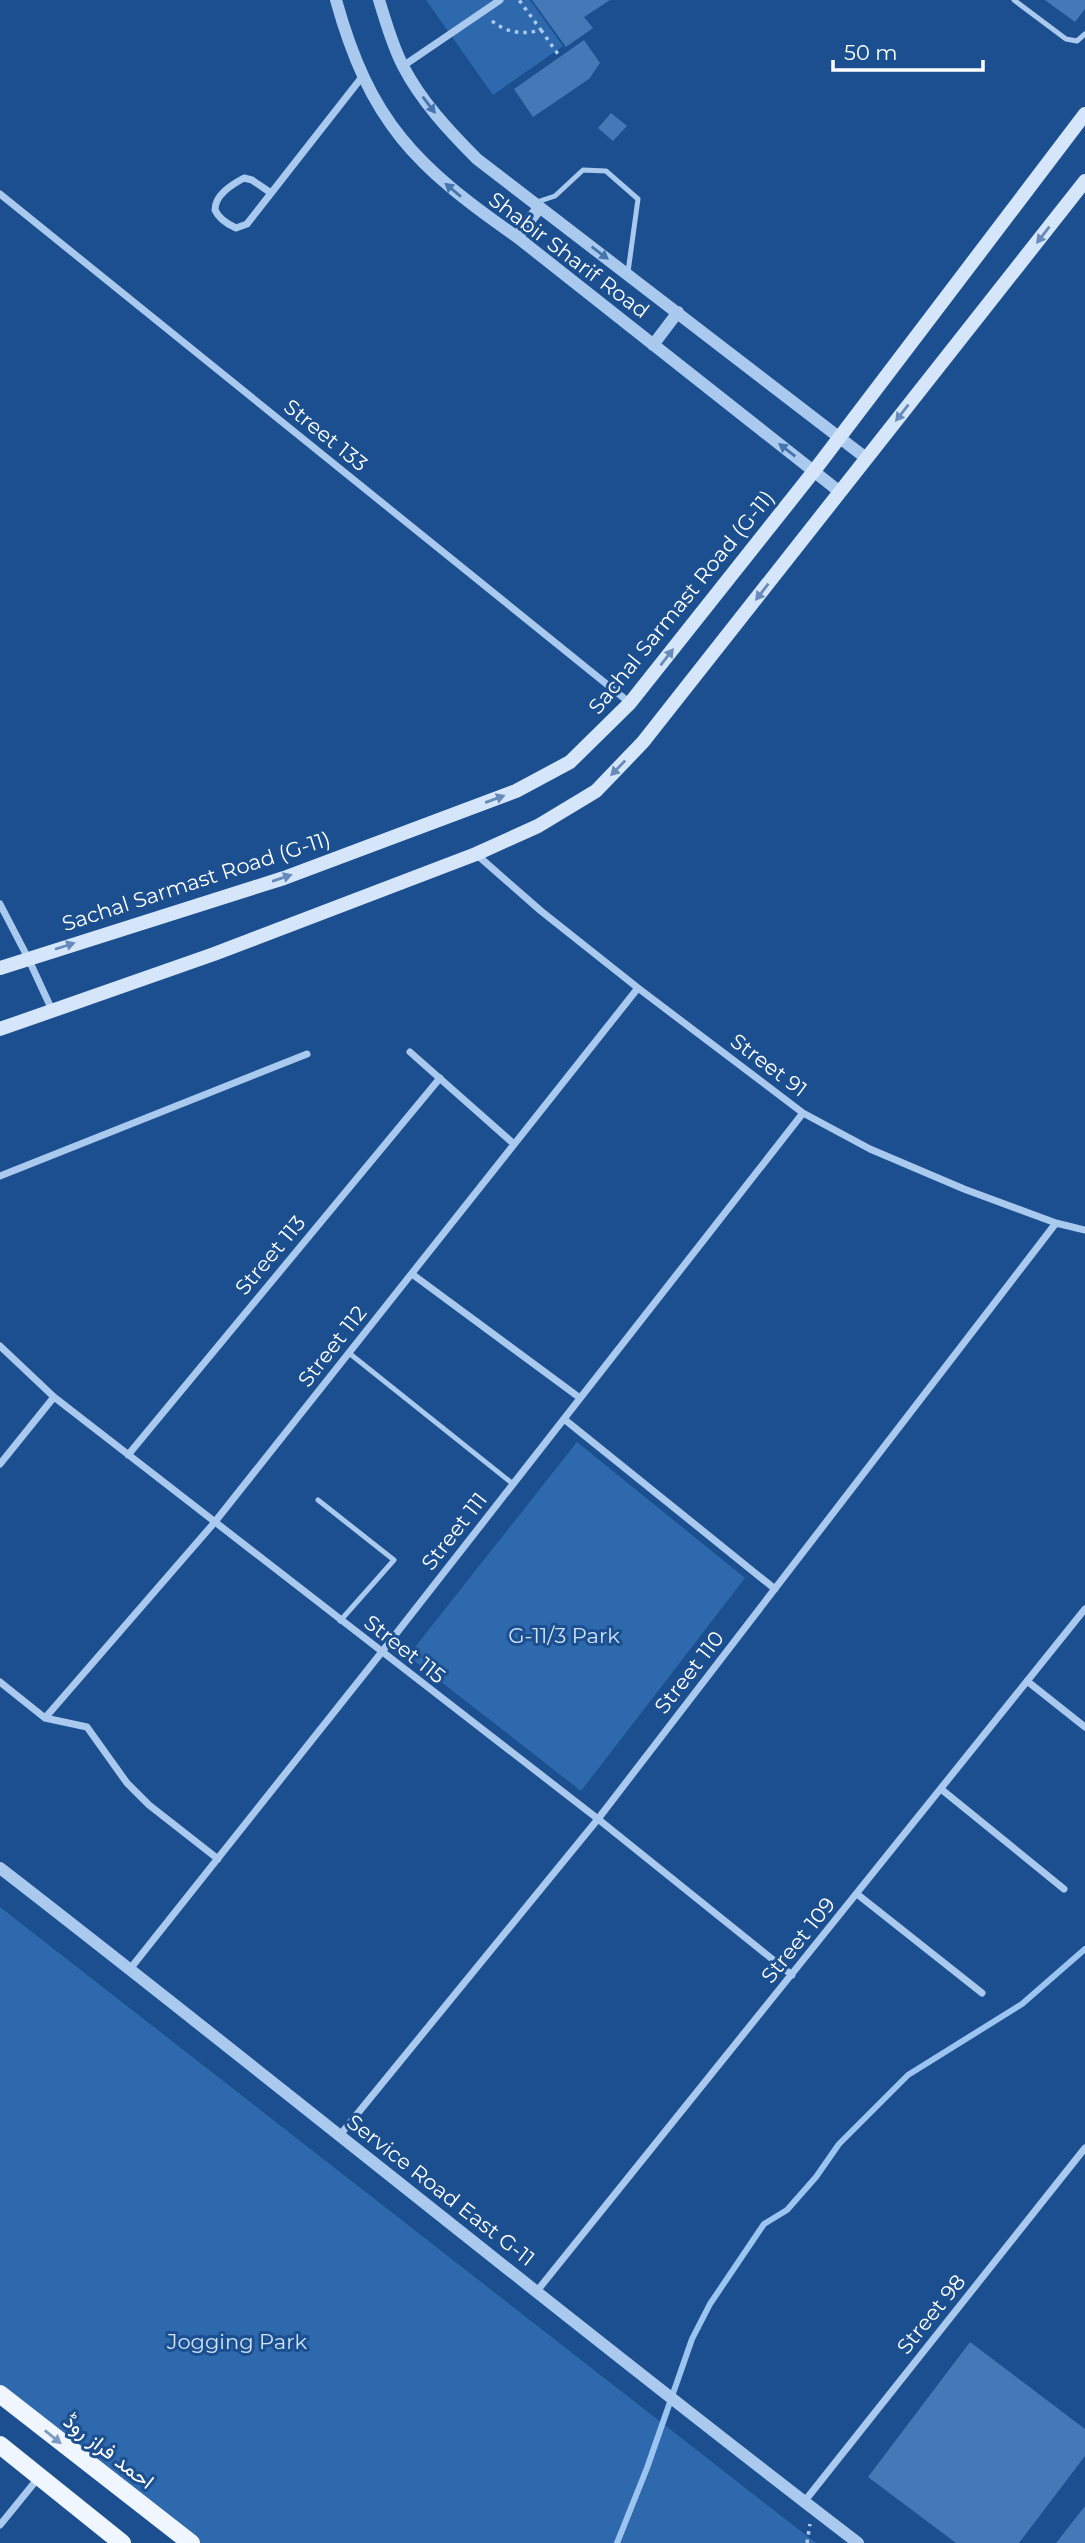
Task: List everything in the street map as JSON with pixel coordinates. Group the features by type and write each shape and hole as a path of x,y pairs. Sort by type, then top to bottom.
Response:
{"main road":[{"name":"Sachal Sarmast Road (G-11)","path":"0,968 284,878 516,791 570,762 630,703 814,471 1085,114"},
{"path":"0,1030 214,954 476,854 538,826 596,791 643,742 1085,181"},
{"name":"احمد فراز روڈ","path":"0,2394 170,2537 191,2543"},
{"path":"0,2445 122,2543"}],"street":[{"name":"Shabir Sharif Road","path":"336,0 362,77 393,130 414,155 473,206 517,237 841,492"},
{"name":"Shabir Sharif Road","path":"379,0 403,66 426,103 451,134 477,159 866,458"},
{"path":"403,66 500,0"},
{"path":"271,193 253,180 244,178 221,194 215,204 215,210 222,220 236,228 247,224 362,77"},
{"name":"Street 133","path":"0,194 630,703"},
{"path":"517,237 537,206"},
{"path":"653,345 678,312"},
{"name":"Street 91","path":"476,854 541,911 638,988 803,1113 870,1149 964,1189 1056,1223 1085,1230"},
{"path":"0,904 52,1011"},
{"name":"Street 112","path":"45,1718 214,1523 638,988"},
{"path":"410,1052 514,1144"},
{"path":"0,1176 307,1054"},
{"name":"Street 113","path":"128,1455 440,1078"},
{"name":"Street 111","path":"130,1969 803,1113"},
{"name":"Street 110","path":"340,2135 598,1819 1056,1223"},
{"path":"412,1273 580,1398"},
{"name":"Street 115","path":"0,1346 54,1397 598,1819 792,1975"},
{"path":"0,1464 54,1397"},
{"path":"564,1419 775,1589"},
{"name":"Street 109","path":"537,2291 1085,1609"},
{"path":"1027,1681 1085,1727"},
{"path":"0,1682 45,1718 88,1727 127,1783 149,1805 218,1859"},
{"path":"941,1788 1064,1889"},
{"name":"Service Road East G-11","path":"0,1868 727,2443 858,2543"},
{"path":"857,1894 982,1993"},
{"name":"Street 98","path":"804,2502 1085,2148"},
{"path":"0,2525 40,2476"}],"lane":[{"path":"1014,0 1066,39 1077,41 1085,34"},
{"path":"537,206 555,196 583,170 606,172 638,199 628,274"},
{"path":"349,1353 513,1484"},
{"path":"318,1500 394,1560 340,1621"}],"path":[{"path":"519,0 560,57"},
{"path":"483,12 506,30 523,34 541,30"}],"green space":[{"path":"426,0 530,0 563,46 493,95"},
{"name":"G-11/3 Park","path":"577,1442 745,1578 581,1791 408,1656"},
{"name":"Jogging Park","path":"0,1907 816,2543 176,2543 0,2405"}],"building":[{"path":"532,0 610,0 584,17 593,28 566,47"},
{"path":"1045,0 1085,0 1085,9 1075,22"},
{"path":"584,40 600,63 589,79 533,117 514,89"},
{"path":"611,113 627,126 613,141 598,128"},
{"path":"970,2342 1085,2429 1085,2456 1019,2543 956,2543 868,2477"},
{"path":"1085,2506 1085,2543 1056,2543"}],"waterway":[{"path":"617,2543 647,2468 692,2339 710,2304 764,2224 787,2210 816,2177 839,2144 908,2075 1022,2004 1085,1949"}]}
